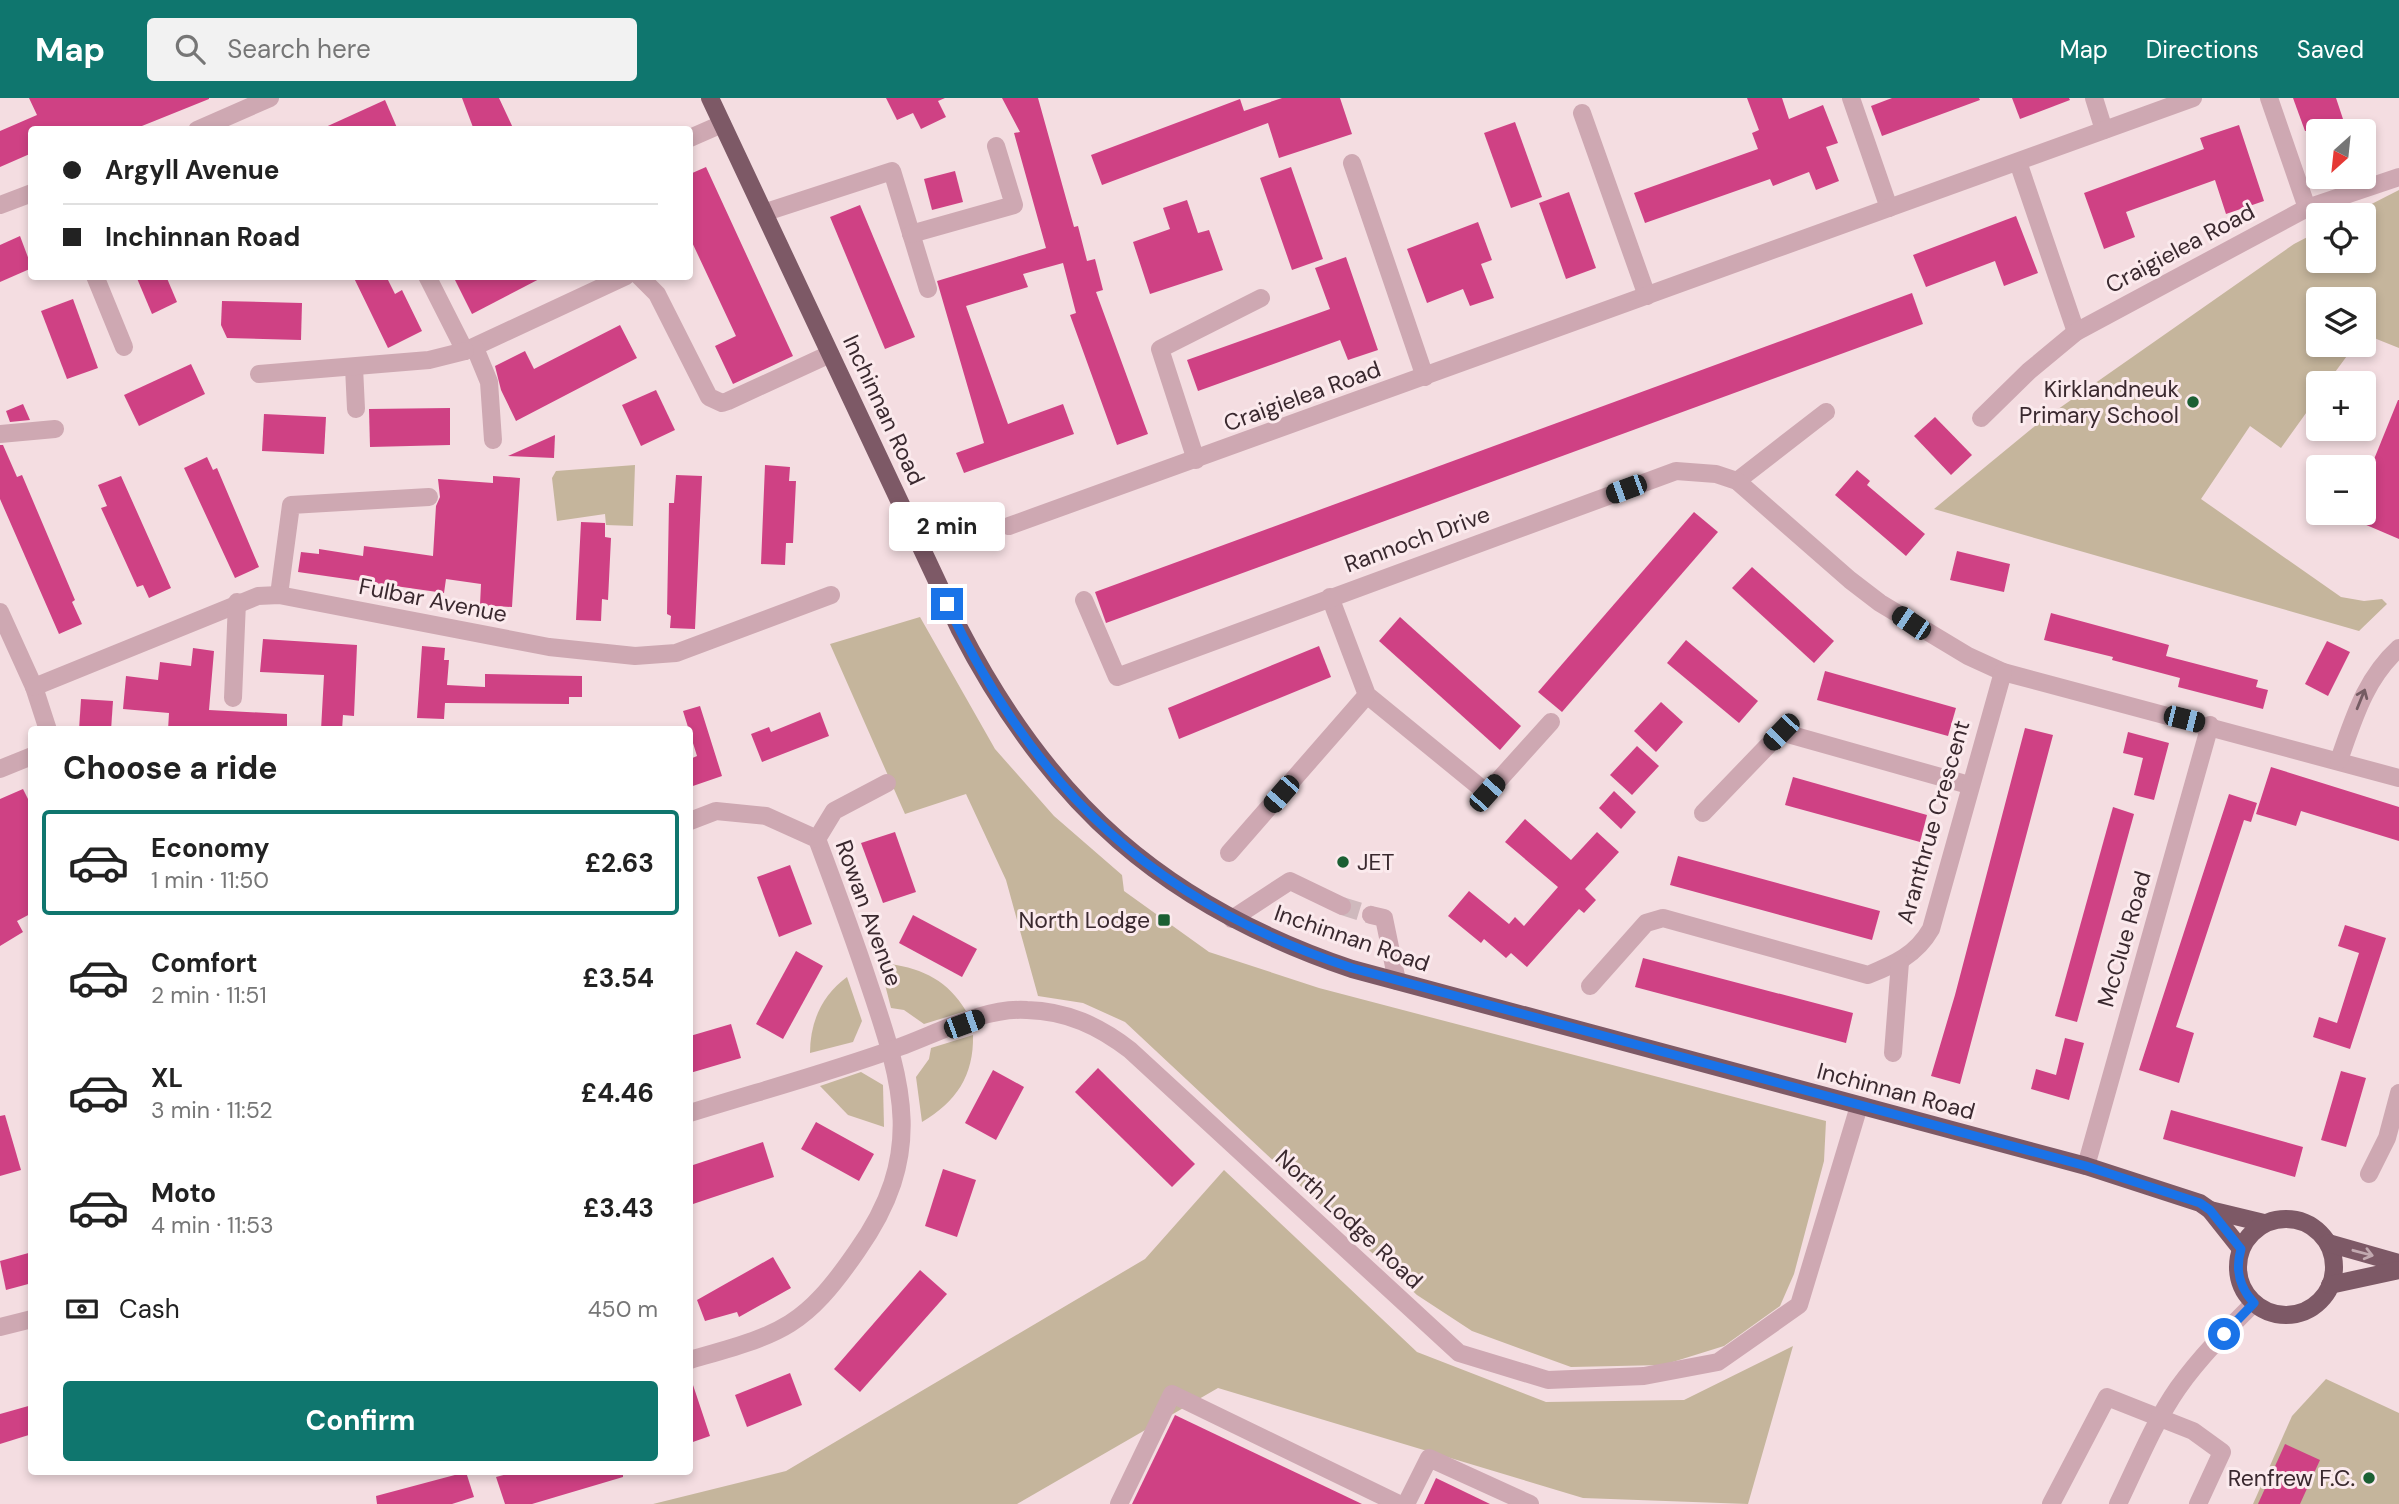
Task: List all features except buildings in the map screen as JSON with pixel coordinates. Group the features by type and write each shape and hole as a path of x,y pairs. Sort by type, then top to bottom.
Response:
{"main road":[{"name":"Inchinnan Road","path":"710,98 766,212 958,628 990,688 1044,765 1087,814 1150,867 1232,919 1301,951 1397,981 2086,1166 2200,1203 2210,1210 2241,1249"},
{"name":"Inchinnan Road","path":"2210,1210 2264,1223"},
{"path":"2278,1219 2300,1221 2319,1232 2328,1243 2333,1264 2330,1285 2317,1303 2297,1313 2267,1311 2246,1294 2238,1272 2241,1249 2246,1238 2264,1223 2278,1219"},
{"path":"2328,1243 2399,1263"},
{"path":"2330,1285 2399,1270"}],"street":[{"path":"206,126 270,98"},
{"path":"1851,98 1889,208"},
{"path":"2094,98 2104,130"},
{"name":"Craigielea Road","path":"1009,526 2193,98"},
{"path":"2269,98 2306,205"},
{"path":"1582,113 1647,296"},
{"path":"693,137 722,124"},
{"path":"911,234 1014,205 996,145"},
{"path":"2018,162 2076,332"},
{"path":"1352,163 1425,377"},
{"path":"766,212 892,172 928,289"},
{"name":"Craigielea Road","path":"2322,203 2399,177"},
{"path":"0,205 28,194"},
{"name":"Craigielea Road","path":"1981,418 2029,371 2076,332 2306,209"},
{"path":"97,280 124,347"},
{"path":"429,280 489,382 493,440"},
{"path":"259,374 429,360 470,350 618,280"},
{"path":"643,280 657,294 714,402 728,401 831,354"},
{"path":"1196,460 1160,349 1261,298"},
{"path":"354,367 356,409"},
{"path":"1826,412 1737,481 1880,603 1968,656 2003,672 2210,725 2399,778"},
{"path":"0,434 55,429"},
{"name":"Rannoch Drive","path":"1084,600 1118,677 1676,471 1716,474 1737,481"},
{"path":"279,595 291,505 429,497"},
{"name":"Fulbar Avenue","path":"34,687 237,602 258,596 279,595 549,647 635,656 676,653 831,595"},
{"path":"1330,597 1367,695 1487,793 1551,722"},
{"path":"233,698 237,602"},
{"path":"0,612 34,687 47,726"},
{"path":"2339,760 2367,687 2378,668 2399,648"},
{"name":"Aranthrue Crescent","path":"1590,986 1646,923 1662,918 1868,975 1900,962 1923,944 1931,929 1969,785 2003,672"},
{"path":"1229,853 1367,695"},
{"name":"McClue Road","path":"2086,1166 2210,725"},
{"path":"1703,813 1781,732 1969,785"},
{"path":"0,769 28,758"},
{"path":"817,839 834,811 887,783"},
{"name":"Rowan Avenue","path":"693,820 716,811 766,816 817,839 892,1050 903,1109 902,1142 886,1206 832,1287 802,1318 769,1337 693,1359"},
{"path":"1232,919 1290,881 1342,906"},
{"path":"1371,915 1384,918 1397,981"},
{"path":"1893,1053 1900,962"},
{"name":"North Lodge Road","path":"693,1113 892,1050 994,1013 1026,1009 1069,1016 1102,1028 1130,1050 1459,1353 1548,1380 1644,1376 1718,1362 1799,1305 1859,1106"},
{"path":"2369,1174 2393,1141 2399,1093"},
{"path":"2118,1504 2160,1417 2208,1349 2254,1303"},
{"path":"0,1327 28,1320"},
{"path":"1119,1504 1172,1394 1399,1504"},
{"path":"2052,1504 2107,1397 2193,1431 2222,1452 2198,1504"},
{"path":"1406,1504 1429,1458 1530,1504"}],"shaded area":[{"name":"Kirklandneuk Primary School","path":"2399,190 2399,348 2376,339 2376,287 2306,287 2306,357 2346,357 2336,371 2306,371 2306,413 2281,448 2250,426 2201,499 2341,597 2364,601 2382,599 2387,604 2359,631 1934,509 2041,421 2294,244 2306,238 2306,273 2376,273 2376,203 2374,203"},
{"path":"635,465 633,526 606,525 605,514 557,521 552,478 556,471"},
{"path":"920,617 995,749 1054,816 1122,875 1124,891 1209,952 1319,988 1826,1121 1824,1161 1794,1274 1780,1306 1724,1346 1663,1365 1571,1367 1472,1331 1417,1295 1125,1022 1083,1003 1038,996 1006,880 966,794 905,814 830,644"},
{"path":"890,964 914,969 934,978 951,992 966,1011 924,1024 904,1010 891,1008 880,965"},
{"path":"847,977 862,1021 853,1042 810,1053 812,1031 819,1010 831,992"},
{"path":"973,1035 970,1063 961,1086 944,1106 922,1122 916,1077 929,1059 931,1048"},
{"path":"861,1072 883,1085 884,1127 848,1115 820,1086"},
{"path":"1224,1170 1417,1352 1546,1402 1684,1400 1793,1346 1748,1504 1583,1498 1218,1388 1017,1504 653,1504 786,1471 1145,1259"},
{"path":"2326,1379 2399,1413 2399,1504 2253,1504 2292,1416"}],"tunnel":[{"path":"1342,906 1371,915"}],"place":[{"name":"Kirklandneuk Primary School","path":"2193,402"},
{"name":"JET","path":"1343,862"},
{"name":"North Lodge","path":"1164,920"},
{"name":"Renfrew F.C.","path":"2369,1478"}],"route":[{"path":"947,604 990,688 1044,765 1087,814 1122,845 1204,903 1266,937 1352,968 2086,1166 2200,1203 2210,1210 2241,1249 2238,1272 2246,1294 2254,1303 2224,1334"}]}
